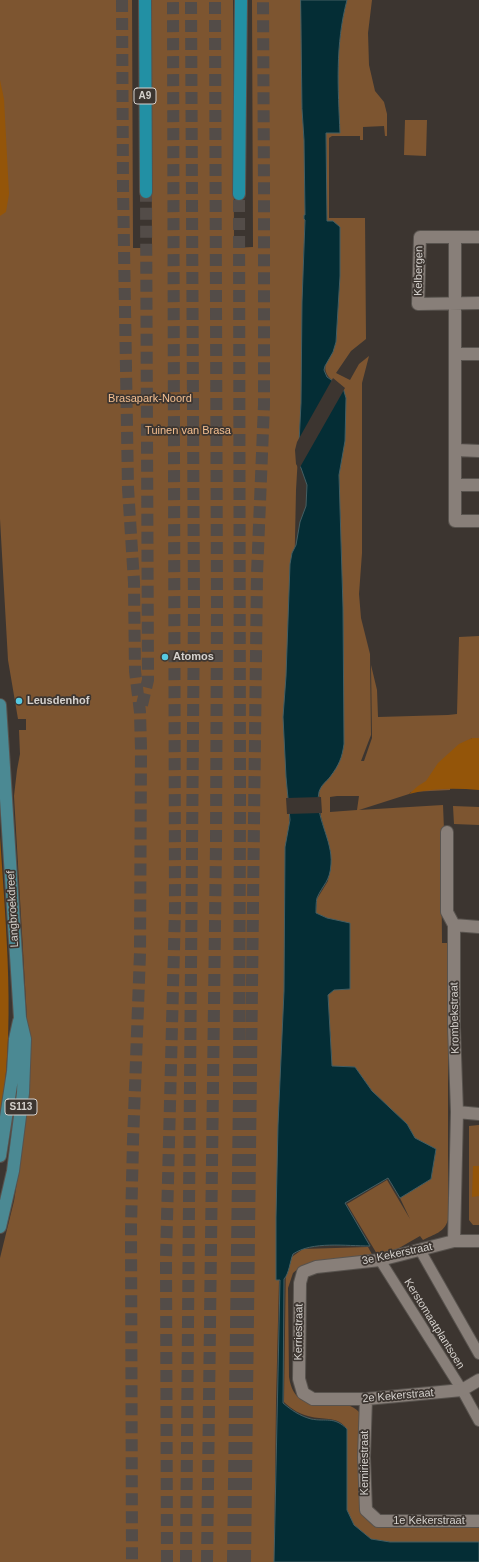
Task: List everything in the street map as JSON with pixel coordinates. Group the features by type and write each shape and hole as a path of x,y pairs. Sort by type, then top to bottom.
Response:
{"highway":[{"name":"A9","path":"145,0 146,192"},
{"path":"239,194 241,0"}],"main road":[{"name":"Langbroekdreef","path":"0,705 20,1018 25,1040 23,1093 13,1171 0,1227"},
{"name":"Langbroekdreef","path":"0,1156 13,1072 15,1039 20,1018"}],"street":[{"name":"Kelbergen","path":"479,237 420,237 418,304 479,303"},
{"path":"455,237 455,522 479,521"},
{"path":"456,354 479,354"},
{"path":"456,450 479,451"},
{"path":"455,485 479,485"},
{"name":"Krombekstraat","path":"447,832 447,912 454,925 454,1027 457,1112 454,1241"},
{"path":"454,925 479,927"},
{"path":"457,1112 479,1114"},
{"name":"3e Kekerstraat","path":"316,1267 380,1260 454,1241 479,1241"},
{"name":"Kerstomaatplantsoen","path":"420,1250 479,1354"},
{"name":"Kerstomaatplantsoen","path":"380,1260 462,1390 479,1422"},
{"name":"Kerriestraat","path":"313,1399 303,1393 298,1379 300,1283 303,1272 316,1267"},
{"name":"2e Kekerstraat","path":"313,1399 366,1399 462,1390 479,1380"},
{"name":"Kemiriestraat","path":"366,1399 364,1457 366,1510 378,1521"},
{"name":"1e Kekerstraat","path":"378,1521 479,1521"}],"green space":[{"name":"Brasapark-Noord","path":"0,0 132,0 133,248 152,248 151,0 233,0 234,248 253,247 252,0 301,0 305,215 303,269 304,352 296,490 289,873 276,1402 274,1562 0,1562 0,1258 14,1201 22,1151 28,1078 27,1019 14,796 20,754 19,730 26,730 26,719 18,719 8,660 0,519"},
{"path":"347,0 372,0 368,33 369,65 375,91 384,102 387,114 387,136 385,136 384,126 363,127 363,140 360,140 360,136 332,136 329,138 329,218 365,218 366,339 351,351 336,373 350,380 359,364 369,356 362,383 362,553 359,594 361,618 370,654 371,735 361,761 364,761 372,738 371,665 377,690 378,717 457,714 459,637 479,636 479,738 472,738 444,759 450,778 450,790 411,792 409,794 359,810 443,805 444,830 441,830 442,943 448,943 448,1220 444,1228 438,1233 423,1240 420,1236 380,1259 347,1204 387,1180 410,1219 400,1198 431,1179 436,1150 415,1138 407,1124 372,1091 355,1067 332,1066 328,995 334,990 350,989 327,918 316,913 317,899 328,881 331,854 321,817 319,792 322,785 335,769 344,744 343,608 339,475 341,460 334,382 326,372 325,367 336,342 340,276 340,227 327,221 326,133 340,133 338,66 343,17","holes":["359,796 357,810 330,812 330,797"]},
{"path":"405,120 427,120 426,156 404,155"},
{"path":"453,806 479,807 479,825 454,824"},
{"path":"479,1125 479,1225 473,1225 469,1220 469,1126"},
{"path":"368,1247 375,1260 316,1261 300,1267 293,1273 288,1288 289,1377 293,1391 300,1399 309,1402 351,1406 360,1413 361,1501 378,1525 385,1527 479,1527 479,1542 390,1542 371,1539 354,1525 347,1510 347,1429 340,1422 335,1420 312,1417 300,1413 284,1402 286,1261 303,1249"}],"shaded area":[{"path":"0,80 4,99 9,194 6,212 0,216"},
{"path":"472,738 479,738 479,790 444,789 409,794 426,781 438,763 459,744"},
{"path":"0,836 7,943 9,1014 8,1050 0,1121"},
{"path":"473,1166 479,1166 479,1196 472,1197"}],"water":[{"path":"301,0 347,0 343,17 338,66 340,133 326,133 327,221 333,221 340,227 340,276 336,342 324,370 327,377 343,388 346,398 345,441 339,475 343,608 344,744 338,765 330,777 322,785 319,792 319,810 331,855 331,864 328,879 317,898 316,913 327,918 350,923 350,989 334,990 328,995 332,1066 355,1067 372,1091 407,1124 415,1138 436,1149 431,1179 400,1198 388,1178 345,1203 370,1246 319,1246 310,1247 293,1254 284,1279 283,1403 303,1416 316,1420 330,1420 338,1422 347,1429 347,1510 354,1525 371,1539 390,1542 479,1542 479,1562 274,1562 280,1280 276,1280 276,1217 278,1125 284,991 285,847 290,820 283,717 290,564 292,553 296,545 300,522 306,506 307,485 298,463 301,403 302,302 305,220"}],"pier":[{"path":"333,378 345,388 299,469 296,464 295,450 297,442"},
{"path":"321,797 322,813 287,814 286,798"}],"tunnel":[{"path":"122,0 123,188 128,488 134,582 135,671 140,712 141,749 140,953 131,1226 132,1562"},
{"path":"167,1562 166,1258 175,909 173,0"},
{"path":"186,1562 194,610 191,0"},
{"path":"207,1562 216,845 217,609 215,0"},
{"path":"245,1562 257,574 264,405 263,0"},
{"path":"142,705 148,680 146,192"},
{"path":"233,1562 239,1097 239,194"}],"place":[{"name":"Atomos","path":"165,657"},
{"name":"Leusdenhof","path":"19,701"}],"park label":[{"name":"Tuinen van Brasa","path":"188,431"}]}
